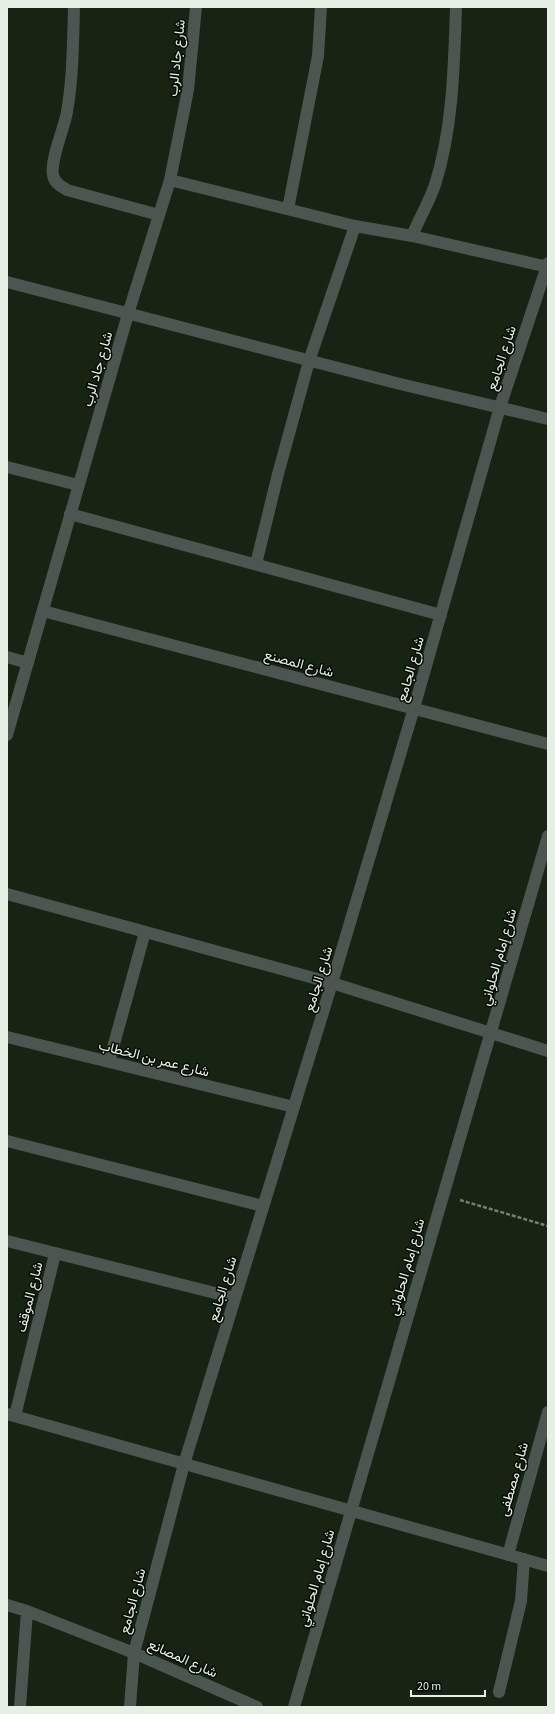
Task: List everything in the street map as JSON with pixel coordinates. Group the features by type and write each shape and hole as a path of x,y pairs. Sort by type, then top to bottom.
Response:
{"street":[{"path":"74,7 70,86 67,113 52,166 53,176 58,185 67,190 159,214"},
{"name":"شارع جاد الرب","path":"7,735 128,314 170,180 188,90 196,7"},
{"path":"288,209 315,70 321,7"},
{"path":"412,236 434,186 448,134 453,80 456,7"},
{"path":"170,180 355,226 412,236 548,266"},
{"path":"256,564 278,474 309,360 355,226"},
{"name":"شارع الجامع","path":"130,1707 134,1653 184,1464 332,983 414,708 500,407 548,266"},
{"path":"7,282 396,383 548,419"},
{"path":"7,467 78,485"},
{"path":"70,514 441,615"},
{"name":"شارع المصنع","path":"42,611 548,744"},
{"path":"7,657 28,663"},
{"name":"شارع إمام الحلواني","path":"294,1707 443,1195 492,1034 548,836"},
{"path":"7,894 332,983 548,1051"},
{"path":"109,1062 145,932"},
{"name":"شارع عمر بن الخطاب","path":"7,1037 294,1107"},
{"path":"7,1140 263,1206"},
{"path":"7,1242 235,1298"},
{"name":"شارع الموقف","path":"11,1415 55,1254"},
{"name":"شارع مصطفى","path":"508,1555 548,1412"},
{"path":"11,1415 548,1566"},
{"path":"499,1692 521,1601 524,1559"},
{"name":"شارع المصانع","path":"7,1605 134,1653 257,1707"},
{"path":"20,1707 26,1611"}],"path":[{"path":"443,1195 548,1226"}]}
